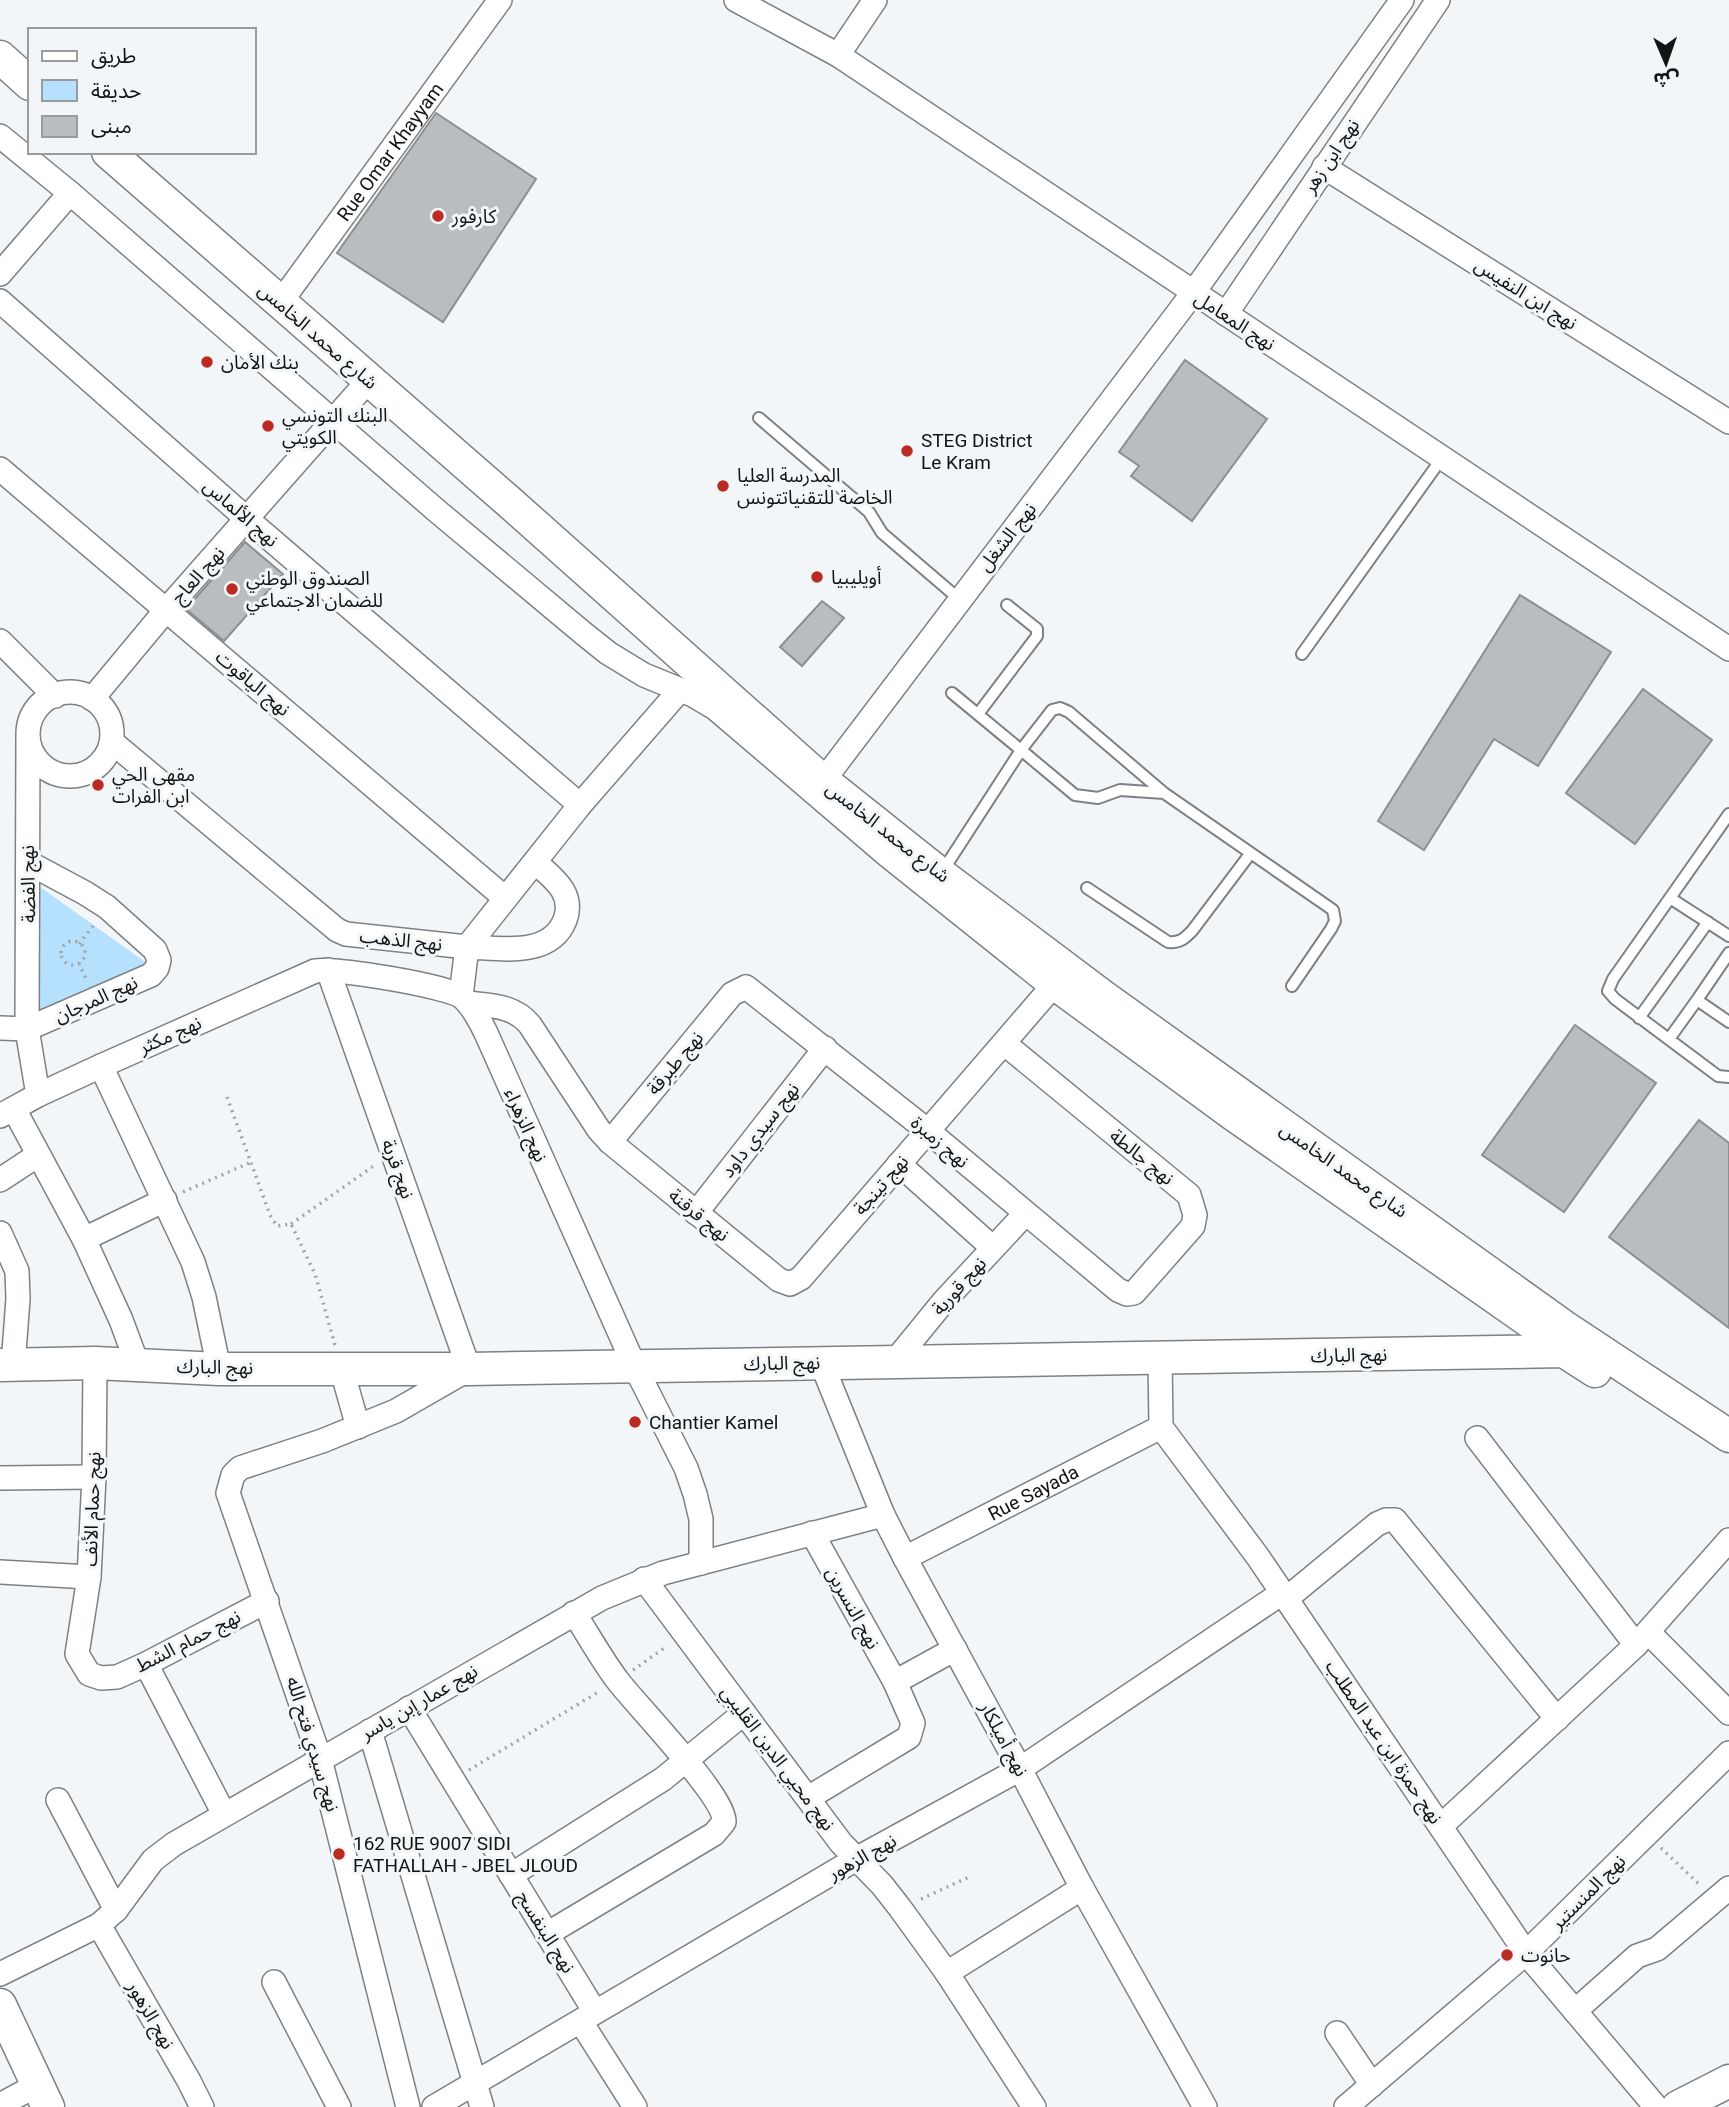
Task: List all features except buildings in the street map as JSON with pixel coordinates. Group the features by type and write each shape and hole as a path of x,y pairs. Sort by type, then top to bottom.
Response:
{"main road":[{"path":"0,57 28,81"},
{"name":"شارع محمد الخامس","path":"110,154 507,500 823,781 940,874 1116,1006 1497,1280 1729,1436"},
{"path":"1564,1351 1729,1457"},
{"name":"نهج البارك","path":"7,1365 95,1363 219,1369 469,1369 1564,1351"},
{"path":"0,2005 42,2096"},
{"path":"1678,2107 1729,2081"}],"street":[{"name":"Rue Omar Khayyam","path":"280,303 500,0"},
{"name":"نهج المعامل","path":"736,0 838,55 1729,649"},
{"name":"نهج الشغل","path":"823,781 1193,293 1402,0"},
{"name":"نهج ابن زهر","path":"1226,314 1438,0"},
{"path":"838,55 869,2"},
{"path":"0,136 525,586 608,653 644,675 704,701 720,712 887,855 1052,987 1228,1116 1564,1351"},
{"name":"نهج ابن النفيس","path":"1324,167 1729,422"},
{"path":"0,274 70,194"},
{"name":"نهج الألماس","path":"0,301 247,519 580,805"},
{"name":"نهج العاج","path":"92,699 166,610 368,381"},
{"name":"نهج الياقوت","path":"0,469 505,898"},
{"path":"0,642 55,696"},
{"name":"نهج الذهب","path":"112,742 321,919 346,934 467,947 580,805 680,690"},
{"path":"74,693 92,699 109,717 112,742 102,763 81,776 57,775 37,761 28,738 32,718 37,709 55,696 74,693"},
{"name":"نهج الفضة","path":"28,738 27,1029 38,1095"},
{"path":"337,970 444,990 464,1000 467,947 536,946 554,938 560,930 569,901 559,884 535,862"},
{"name":"نهج المرجان","path":"27,1029 151,975 159,960 155,950 107,907 29,863"},
{"name":"نهج قربة","path":"346,934 337,970 392,1152 469,1369"},
{"name":"نهج مكثر","path":"7,1113 38,1095 304,975 337,970"},
{"name":"نهج تينجة","path":"790,1284 801,1278 1052,987"},
{"name":"نهج زمبرة","path":"742,988 750,989 928,1131 1118,1290 1127,1294 1138,1291"},
{"name":"نهج طبرقة","path":"610,1142 732,993 742,988"},
{"name":"نهج قرقنة","path":"464,1000 509,1008 525,1019 598,1130 779,1280 790,1284"},
{"name":"نهج الزهراء","path":"464,1000 486,1033 634,1365 686,1468 701,1519 701,1563"},
{"path":"0,1028 27,1029"},
{"name":"نهج جالطة","path":"1005,1044 1189,1195 1195,1215 1193,1226 1138,1291"},
{"name":"نهج سيدي داود","path":"696,1213 824,1048"},
{"path":"101,1066 193,1262 204,1297 219,1369"},
{"path":"7,1113 38,1155 84,1239 121,1320 138,1366"},
{"path":"0,1180 38,1155"},
{"path":"899,1164 993,1248"},
{"path":"84,1239 165,1200"},
{"name":"نهج قورية","path":"895,1361 944,1301 1026,1214"},
{"path":"0,1233 8,1271 18,1299 7,1365"},
{"path":"1160,1357 1161,1427"},
{"name":"نهج أميلكار","path":"821,1362 883,1515 905,1558 1082,1888 1205,2107"},
{"name":"نهج حمام الأنف","path":"78,1654 89,1577 94,1477 95,1363"},
{"path":"341,1367 359,1427 419,1400 469,1369"},
{"name":"نهج سيدي فتح الله","path":"359,1427 240,1468 228,1486 232,1508 267,1601 320,1759 408,2107"},
{"name":"Rue Sayada","path":"905,1558 1161,1427"},
{"name":"نهج حمزة ابن عبد المطلب","path":"1161,1427 1258,1557 1526,1953 1656,2107"},
{"path":"1477,1438 1560,1549 1642,1639 1729,1713"},
{"path":"0,1478 94,1477"},
{"name":"نهج عمار إبن ياسر","path":"0,1974 108,1918 153,1860 174,1844 574,1613 644,1579 883,1515"},
{"name":"نهج الزهور","path":"434,2107 856,1859 1020,1769 1284,1596 1377,1524 1386,1520 1395,1520 1557,1719"},
{"name":"نهج النسرين","path":"808,1798 909,1737 913,1727 912,1717 895,1682 812,1533"},
{"path":"1441,1826 1642,1639 1729,1540"},
{"path":"0,1572 89,1577"},
{"name":"نهج محيي الدين القليبي","path":"644,1579 808,1798 856,1859 900,1908 947,1973 1034,2107"},
{"name":"نهج حمام الشط","path":"78,1654 89,1674 101,1678 117,1677 267,1601"},
{"path":"547,1934 719,1831 724,1822 722,1809 687,1761 618,1681 574,1613"},
{"path":"895,1682 955,1649"},
{"path":"146,1664 224,1814"},
{"name":"نهج البنفسج","path":"409,1708 547,1934 635,2107"},
{"path":"511,1875 622,1807 687,1761 744,1713"},
{"path":"370,1731 482,2107"},
{"name":"نهج المنستير","path":"1346,2107 1526,1953 1729,1753"},
{"name":"نهج الزهور","path":"58,1800 108,1918 202,2107"},
{"path":"947,1973 1082,1888"},
{"path":"1575,2011 1637,1956 1657,1949 1722,1894"},
{"path":"274,1982 339,2107"},
{"path":"1337,2033 1372,2085"},
{"path":"0,2105 42,2096"}],"lane":[{"path":"759,418 869,512 883,533 959,599"},
{"path":"1302,654 1442,458"},
{"path":"978,714 1034,644 1037,636 1037,629 1007,605"},
{"path":"952,693 1075,795 1098,798 1120,790 1164,793"},
{"path":"940,874 1021,750 1052,710 1060,708 1069,712 1164,793 1333,910 1335,921 1331,929 1292,986"},
{"path":"1729,814 1613,979 1608,991 1718,1076 1729,1077"},
{"path":"1087,888 1168,942 1175,943 1184,940 1192,931 1250,854"},
{"path":"1670,898 1729,936"},
{"path":"1639,1017 1708,922"},
{"path":"1669,1039 1729,953"},
{"path":"1697,1000 1729,1021"}],"path":[{"path":"75,942 83,947 84,956 79,963 70,965 63,960 61,951 66,944 75,942"},
{"path":"227,1097 249,1163 270,1215 278,1226 291,1224 392,1152"},
{"path":"165,1200 249,1163"},
{"path":"291,1224 316,1274 341,1367"},
{"path":"452,1780 618,1681 684,1634"},
{"path":"1646,1835 1722,1894"},
{"path":"900,1908 970,1877"}],"green space":[{"path":"40,887 151,966 37,1017"}],"place":[{"name":"كارفور","path":"438,216"},
{"name":"بنك الأمان","path":"207,362"},
{"name":"البنك التونسي الكويتي","path":"268,426"},
{"name":"STEG District Le Kram","path":"907,451"},
{"name":"المدرسة العليا الخاصة للتقنياتتونس","path":"723,486"},
{"name":"أويليبيا","path":"817,577"},
{"name":"الصندوق الوطني للضمان الاجتماعي","path":"232,589"},
{"name":"مقهى الحي ابن الفرات","path":"98,785"},
{"name":"Chantier Kamel","path":"635,1422"},
{"name":"162 RUE 9007 SIDI FATHALLAH - JBEL JLOUD","path":"339,1854"},
{"name":"حانوت","path":"1507,1955"}]}
